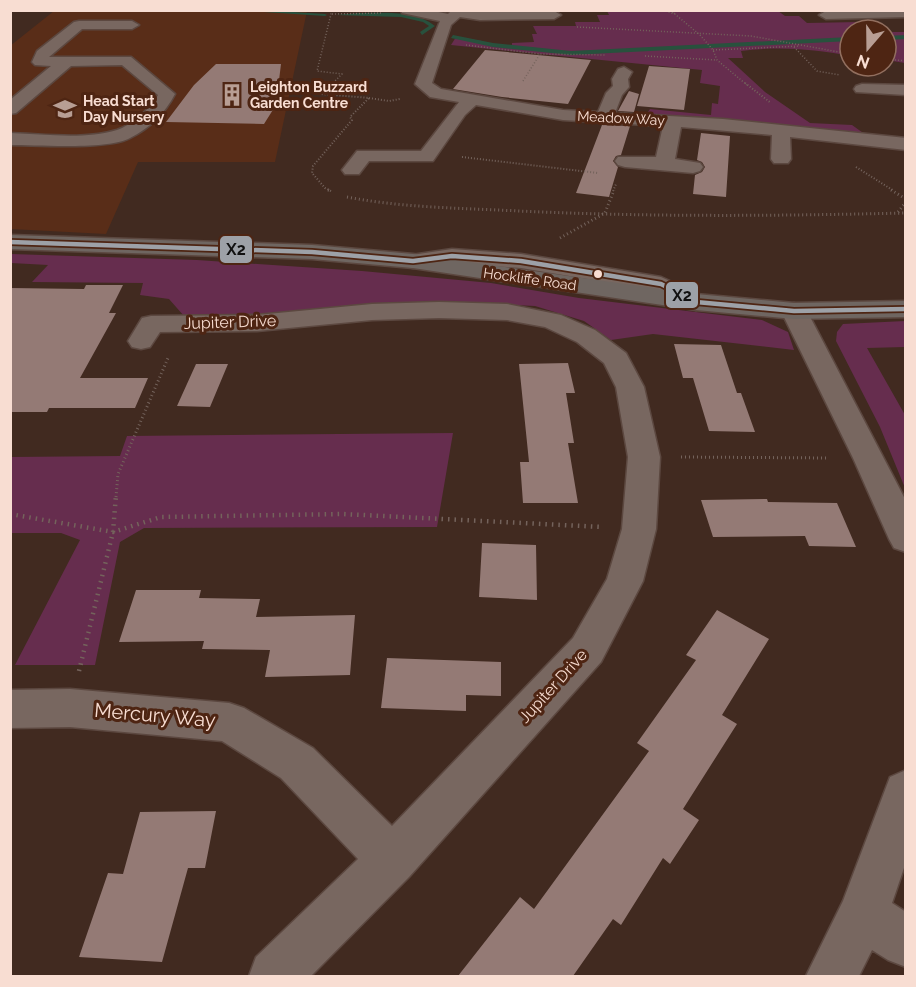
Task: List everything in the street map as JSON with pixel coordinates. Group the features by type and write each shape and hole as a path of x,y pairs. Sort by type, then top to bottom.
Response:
{"main road":[{"name":"Hockliffe Road","path":"10,242 312,252 413,261 696,302 794,311 906,309"}],"street":[{"path":"407,10 480,16 554,15"},
{"path":"826,15 906,13"},
{"name":"Meadow Way","path":"456,14 445,24 423,84 436,93 563,115 673,121 901,143"},
{"path":"10,139 83,140 123,135 157,111 167,94 158,85 144,78 126,60 40,62 42,54 80,25 132,25"},
{"path":"10,109 67,61"},
{"path":"604,118 614,93 621,87 620,79 624,72"},
{"path":"849,78 875,104"},
{"path":"45,80 67,81"},
{"path":"124,83 158,85"},
{"path":"862,89 906,90"},
{"path":"352,170 364,155 428,155 459,111 472,100"},
{"path":"664,163 673,121"},
{"path":"868,122 901,143"},
{"path":"781,130 781,159"},
{"path":"622,168 664,163 693,167"},
{"path":"413,261 452,256 521,261 662,284 696,302"},
{"name":"Jupiter Drive","path":"156,324 256,323 372,312 439,310 507,312 552,321 586,336 616,359 630,387 644,457 639,529 625,581 587,650 392,860 274,976"},
{"path":"794,311 869,458 906,539"},
{"name":"Mercury Way","path":"10,710 70,708 229,722 297,762 392,860"},
{"path":"832,976 863,914 906,792"},
{"path":"863,914 906,942"}],"path":[{"path":"332,10 317,71 342,74 321,94 369,98 351,117 352,120 313,166 312,173 325,188 334,192"},
{"path":"663,10 674,14"},
{"path":"670,10 700,35 717,60 735,76 815,134"},
{"path":"674,14 677,10"},
{"path":"686,24 695,23"},
{"path":"573,27 751,36 838,52"},
{"path":"439,42 540,54 608,55"},
{"path":"711,48 804,46"},
{"path":"794,47 817,71 838,74"},
{"path":"637,56 717,60"},
{"path":"428,155 622,168 606,213 521,261"},
{"path":"344,195 389,206 600,215 700,217 906,213"},
{"path":"898,212 906,202"},
{"path":"70,708 113,532 118,474 168,362 156,324"},
{"path":"644,457 869,458"},
{"path":"10,514 113,532 161,517 343,514 639,529"}],"shaded area":[{"name":"Leighton Buzzard Garden Centre","path":"54,11 307,11 275,162 138,162 106,234 11,229 10,46"},
{"path":"607,11 778,11 785,16 799,16 807,23 838,22 838,54 809,50 768,49 741,51 743,58 728,58 765,92 810,123 852,125 866,135 759,122 651,115 648,112 650,109 711,115 712,103 718,104 720,86 700,83 702,70 451,45 456,37 482,41 480,43 512,46 512,43 534,42 532,34 537,34 533,26 576,26 575,22 600,22 597,15 609,15"},
{"path":"898,32 905,32 905,63 898,62"},
{"path":"11,254 197,260 362,271 491,283 579,298 762,320 788,332 794,350 653,334 611,340 584,321 535,306 445,302 304,317 184,316 169,299 140,295 143,283 32,282 48,265 11,263"},
{"path":"905,321 905,347 867,348 905,415 905,488 880,427 836,341 837,332 843,324"},
{"path":"453,433 437,527 144,528 120,542 95,665 15,665 80,540 61,533 11,533 11,457 120,456 127,436"}],"building":[{"path":"485,50 591,60 568,104 453,89"},
{"name":"Leighton Buzzard Garden Centre","path":"216,64 281,64 276,105 264,124 166,122 194,85"},
{"path":"649,66 690,69 684,110 637,106"},
{"path":"629,91 639,94 634,112 618,111"},
{"path":"602,125 630,126 621,155 616,156 613,161 618,167 609,197 576,193"},
{"path":"701,133 730,136 726,197 693,194 695,175 702,172 705,167 697,160"},
{"path":"86,285 123,285 109,313 116,313 80,378 148,378 135,408 49,408 47,412 10,412 10,288 84,289"},
{"path":"674,344 721,345 737,393 741,393 755,432 709,431 693,378 683,378"},
{"path":"568,363 575,393 566,393 574,443 568,443 578,503 523,503 520,462 529,462 519,364"},
{"path":"196,364 228,364 210,407 177,406"},
{"path":"767,499 768,502 837,503 856,547 809,546 805,536 713,537 701,500"},
{"path":"482,543 536,545 537,600 479,597"},
{"path":"136,590 201,590 199,598 260,599 256,617 355,615 350,675 265,677 270,650 202,649 204,641 119,642"},
{"path":"717,610 769,639 722,715 737,724 683,809 699,820 670,864 663,858 621,925 613,919 573,976 458,976 520,897 534,909 649,751 637,743 696,660 686,655"},
{"path":"387,658 501,662 501,696 466,695 466,711 381,708"},
{"path":"216,811 205,868 188,868 162,962 79,957 108,873 123,874 140,812"}],"waterway":[{"path":"264,11 325,15"},
{"path":"338,15 388,15 414,18 432,26 422,33"},
{"path":"453,37 493,45 571,53 838,40"},
{"path":"898,37 906,37"}],"transit line":[{"name":"X2","path":"10,242 312,252 413,261 452,256 521,261 661,284 696,302 794,311 906,309"}],"place":[{"name":"Leighton Buzzard Garden Centre","path":"232,95"},
{"name":"Head Start Day Nursery","path":"65,109"}]}
